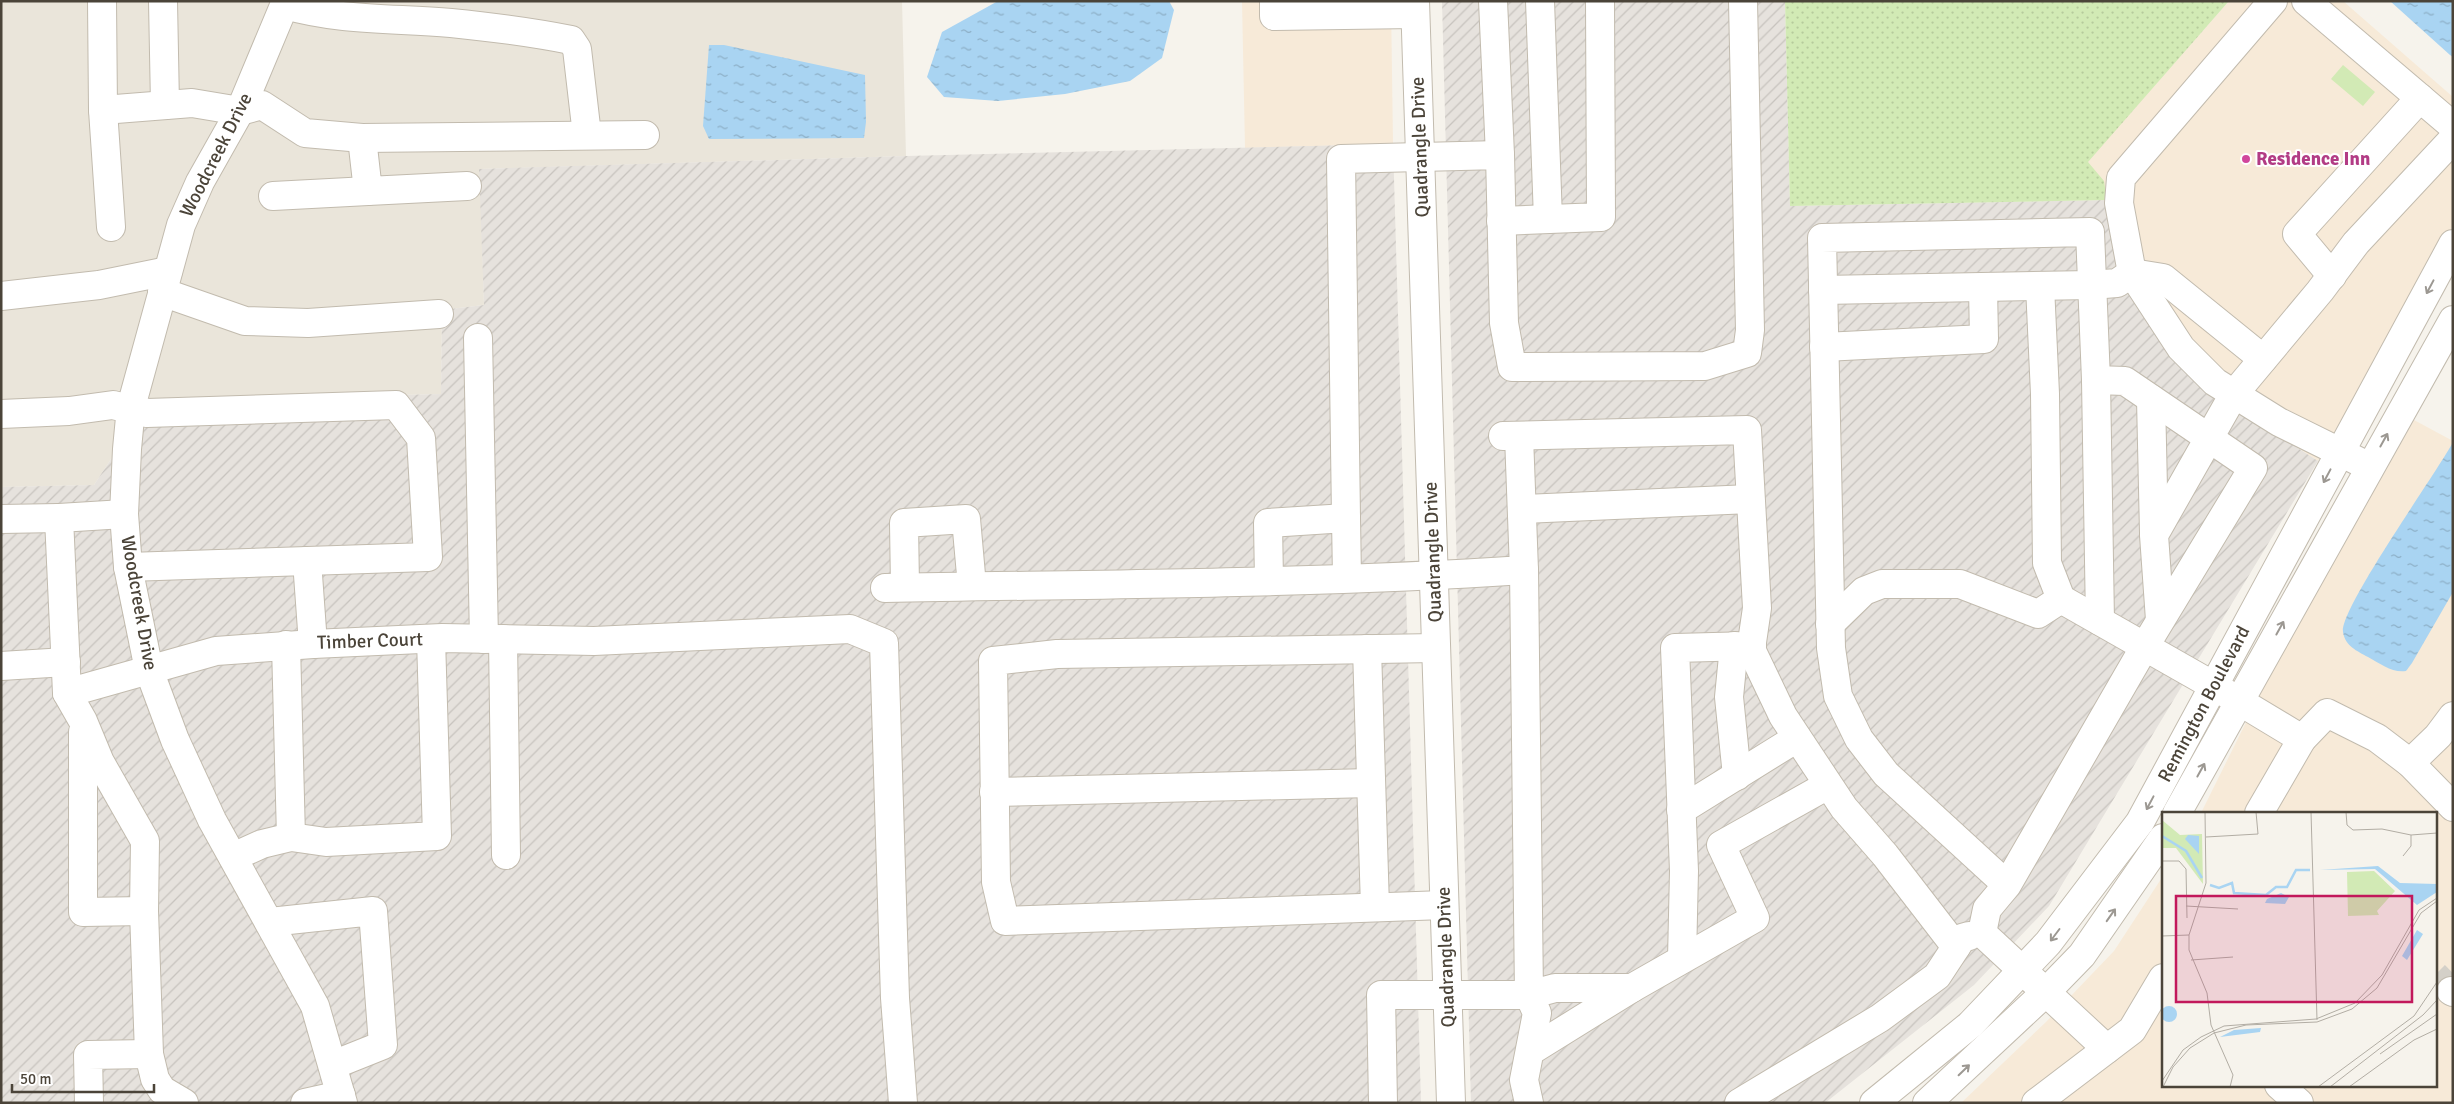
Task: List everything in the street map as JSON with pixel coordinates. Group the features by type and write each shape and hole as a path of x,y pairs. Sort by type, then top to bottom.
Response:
{"street":[{"path":"102,1 103,110 112,227"},
{"path":"163,1 164,105"},
{"path":"1274,1 1274,16 1335,8 1415,8"},
{"path":"1493,1 1500,155 1504,323 1512,367 1705,366 1746,354 1750,330 1743,1"},
{"path":"1540,1 1548,219"},
{"path":"1501,221 1601,217 1600,1"},
{"path":"2272,1 2121,178 2119,203 2132,273 2182,348 2216,382 2279,422 2370,467"},
{"path":"2306,1 2453,126"},
{"path":"286,3 318,14 376,20 450,23 536,33 571,40 577,49 587,135"},
{"name":"Woodcreek Drive","path":"286,3 240,111 192,199 181,224 131,407 124,514 128,567 149,670 175,740 212,820 316,1006 342,1099"},
{"name":"Quadrangle Drive","path":"1415,8 1451,1103"},
{"path":"2332,276 2297,234 2420,98"},
{"path":"103,110 192,103 240,111 262,105 306,133 362,138 645,135"},
{"path":"362,138 368,191"},
{"path":"2154,535 2234,394 2332,276 2356,243 2453,139"},
{"path":"1347,578 1341,159 1500,155"},
{"path":"273,196 467,186"},
{"path":"2007,885 1886,774 1859,739 1838,696 1830,648 1822,238 2090,232 2096,380 2100,621"},
{"name":"Remington Boulevard","path":"1874,1103 1970,1025 2048,943 2140,822 2453,244"},
{"path":"1823,290 2091,285 2117,283 2132,273 2163,278 2263,359"},
{"path":"1,296 99,286 165,282 245,321 308,323 439,314"},
{"path":"2040,286 2045,394 2047,563 2061,599 2240,701 2302,739"},
{"path":"1824,347 1984,339 1983,287"},
{"name":"Remington Boulevard","path":"2178,812 2453,320"},
{"path":"478,338 506,855"},
{"path":"1982,933 1987,909 2007,885 2144,646 2253,468 2125,381 2096,380"},
{"path":"2151,399 2154,535 2160,620"},
{"path":"1,414 69,411 113,405 131,407 147,412 396,405 421,438 428,557 128,567"},
{"path":"1530,1103 1524,1080 1532,1050 1536,1013 1529,995 1524,570 1522,509 1511,436 1748,430 1757,608 1743,646 1729,697 1737,776"},
{"path":"1522,509 1750,499"},
{"path":"1,519 124,514"},
{"path":"59,518 67,693 83,721 100,762 145,841 144,911 149,1054 155,1080 162,1090 184,1103"},
{"path":"1269,581 1268,523 1346,518"},
{"path":"972,586 966,519 904,523 895,587 972,586 1269,581 1434,576 1524,570"},
{"path":"307,561 313,644"},
{"path":"1830,624 1864,591 1882,584 1960,584 2038,614 2061,599"},
{"name":"Timber Court","path":"67,693 216,651 286,645 431,639 594,641 850,629 884,643 895,998 903,1103"},
{"path":"233,857 262,844 291,837 326,842 437,836 431,639"},
{"path":"286,645 291,837"},
{"path":"1682,959 1683,841 1675,648 1743,646 1751,649 1783,716 1828,785 1844,808 1885,855 1956,947"},
{"path":"1436,648 1057,654 993,661 996,882 1005,921 1444,905"},
{"path":"1367,649 1375,907"},
{"path":"1,666 66,662"},
{"path":"2267,809 2302,739 2327,713 2377,738 2410,763 2453,807"},
{"path":"2410,763 2438,736 2453,716"},
{"path":"83,721 83,912 144,911"},
{"path":"1681,810 1797,738"},
{"path":"994,792 1371,784"},
{"path":"1683,841 1721,845 1828,785"},
{"path":"1927,1103 2046,992 2082,955 2162,839"},
{"path":"1532,1050 1632,988 1755,918 1721,845"},
{"path":"270,922 373,911 383,1045 333,1064"},
{"path":"1982,933 2107,1049"},
{"path":"1739,1103 1880,1018 1937,976 1962,938 1982,933"},
{"path":"2036,1103 2132,1030 2162,980"},
{"path":"1383,1103 1381,995 1529,995 1555,988 1632,988"},
{"path":"89,1103 88,1055 149,1054"},
{"path":"2280,1086 2299,1103"},
{"path":"306,1103 342,1099"}],"shaded area":[{"path":"1,1 902,1 906,156 480,169 484,305 442,310 441,394 149,401 94,485 1,487"},
{"path":"1242,1 1391,1 1393,144 1245,148"},
{"path":"1442,1 1785,1 1790,206 2107,200 2140,309 2165,349 2203,387 2318,461 2049,906 1974,985 1825,1103 1471,1103"},
{"path":"2229,1 2343,1 2453,97 2453,226 2318,461 2203,386 2165,349 2140,309 2087,162"},
{"path":"1393,144 1421,1103 1,1103 1,487 94,485 149,401 441,394 442,310 484,305 479,169"},
{"path":"2414,420 2453,441 2453,1103 1961,1103 2046,1022 2114,951 2162,878 2162,1086 2436,1086 2436,812 2201,812 2272,670"}],"green space":[{"path":"1785,1 2229,1 2088,162 2104,181 2107,200 1790,206"},
{"path":"2343,65 2375,92 2363,106 2331,79"}],"water":[{"path":"998,1 1169,1 1174,10 1162,58 1130,81 1065,94 998,101 944,97 927,77 942,32"},
{"path":"2390,1 2453,1 2453,57 2450,55"},
{"path":"709,45 724,45 865,75 866,122 864,138 709,139 703,126"},
{"path":"2453,442 2453,592 2412,663 2406,671 2396,671 2356,650 2346,641 2343,632 2346,618 2390,540"}],"tunnel":[{"path":"2436,976 2451,991"}],"place":[{"name":"Residence Inn","path":"2246,159"}]}
